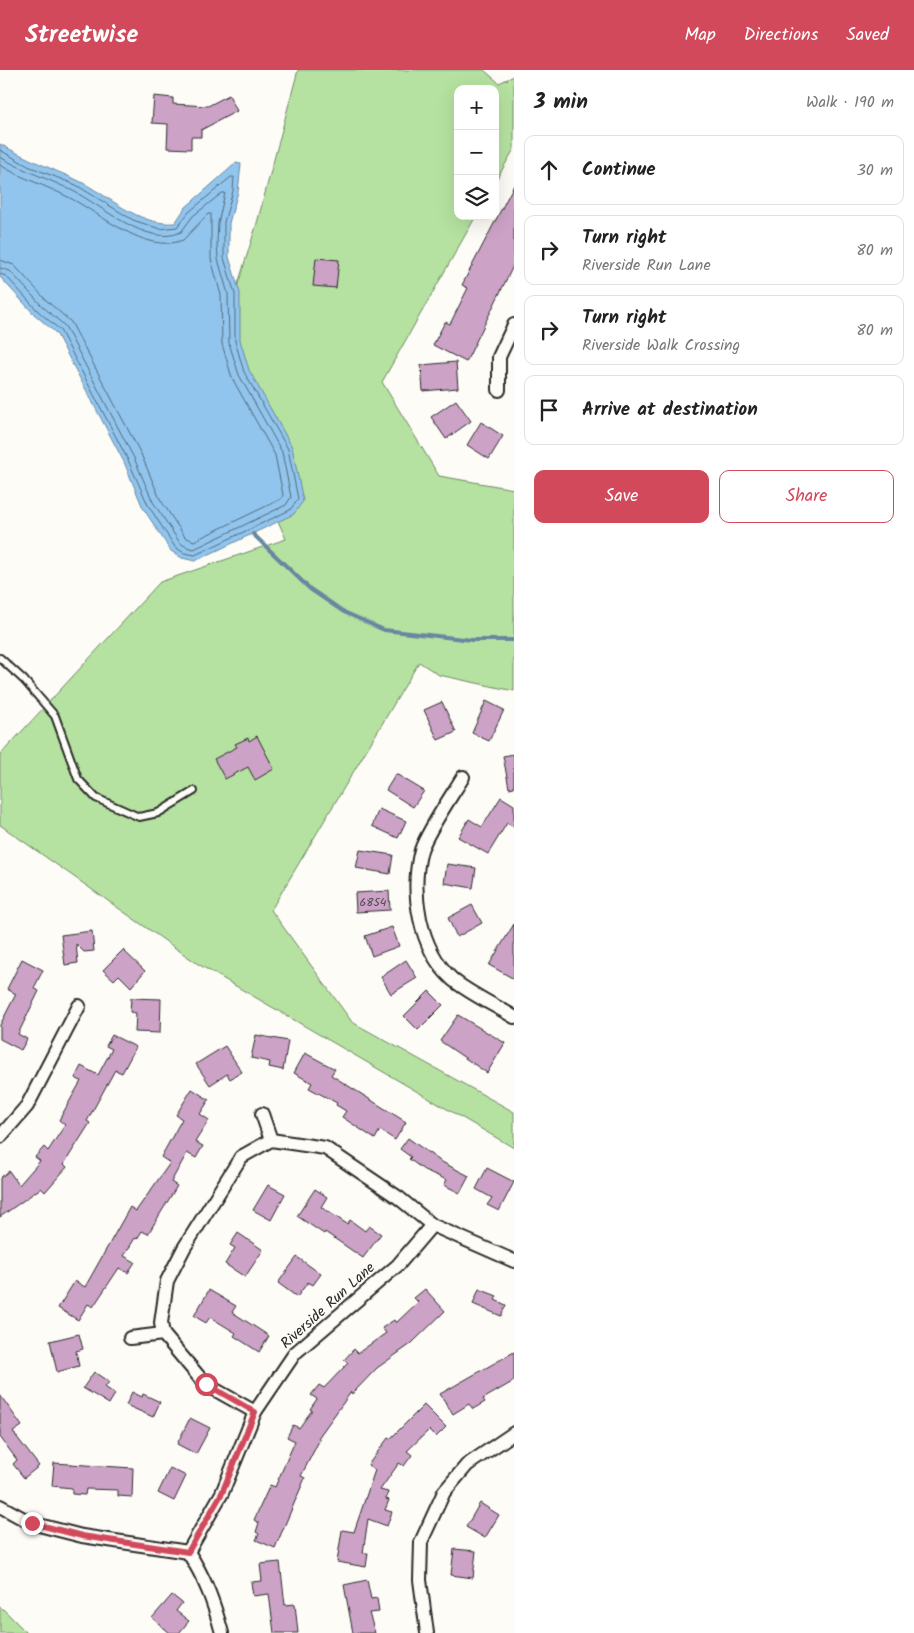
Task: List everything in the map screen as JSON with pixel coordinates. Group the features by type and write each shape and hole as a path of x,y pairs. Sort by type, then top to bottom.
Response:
{"street":[{"path":"499,390 498,357 514,325"},
{"path":"463,777 422,848 416,878 421,924 434,954 452,979 514,1017"},
{"path":"0,1137 27,1106 79,1006"},
{"path":"262,1114 271,1140"},
{"path":"255,1412 206,1384 163,1334 161,1323 166,1282 184,1248 241,1157 271,1140 325,1148 399,1198 432,1225 514,1261"},
{"name":"Riverside Run Lane","path":"188,1552 222,1493 255,1412 295,1353 398,1266 432,1225"},
{"path":"130,1338 163,1334"},
{"path":"427,1633 420,1580 421,1542 444,1492 467,1465 514,1434"},
{"path":"0,1506 32,1523 82,1536 188,1552 204,1577 222,1633"}],"lane":[{"path":"0,658 24,680 55,716 78,779 96,798 139,817 158,813 194,791"}],"green space":[{"path":"298,70 484,70 499,83 514,76 514,149 499,175 499,85 454,85 454,220 474,220 382,382 439,476 514,489 514,691 439,675 419,662 271,910 352,1022 514,1112 514,1148 198,964 0,825 0,755 160,582 286,539 211,371 257,223"},
{"path":"0,1606 27,1633 0,1633"}],"water":[{"path":"0,144 89,186 136,215 161,223 175,223 185,208 236,163 241,164 238,192 229,223 229,257 240,293 240,340 249,370 292,447 303,501 294,514 195,561 182,558 171,551 143,508 124,462 56,333 34,314 0,277"}],"building":[{"path":"229,95 237,111 201,130 201,137 191,137 191,149 167,148 168,124 152,123 154,96 173,98 173,104 208,106"},
{"path":"514,185 514,264 466,362 433,345 445,322 450,324 468,288 462,285 496,220 499,220 499,214"},
{"path":"316,258 339,260 336,288 313,286"},
{"path":"456,362 458,388 423,391 421,365"},
{"path":"456,400 471,421 446,439 431,417"},
{"path":"481,422 503,436 489,459 467,445"},
{"path":"486,701 504,710 489,741 472,733"},
{"path":"442,702 456,732 438,740 424,710"},
{"path":"257,736 274,769 255,780 248,767 225,779 214,759 237,747 235,744 248,738 249,741"},
{"path":"514,754 514,787 509,788 503,756"},
{"path":"396,774 424,791 413,807 386,790"},
{"path":"501,797 514,805 514,827 507,823 488,854 458,837 469,819 482,827"},
{"path":"379,809 406,821 398,838 372,826"},
{"path":"360,850 393,855 390,874 356,868"},
{"path":"447,864 476,868 473,888 444,883"},
{"path":"389,891 390,910 356,912 355,893"},
{"path":"472,905 482,923 457,937 448,918"},
{"path":"514,924 514,979 489,965"},
{"path":"392,927 399,946 372,956 365,936"},
{"path":"92,931 94,951 84,952 76,944 78,963 65,965 61,935"},
{"path":"123,950 145,971 131,987 119,975 114,980 103,970"},
{"path":"22,959 43,970 34,988 39,991 18,1034 27,1039 21,1050 0,1039 0,1025 16,994 7,989"},
{"path":"406,960 417,978 391,994 381,977"},
{"path":"429,991 443,1005 418,1030 404,1016"},
{"path":"131,998 161,999 160,1033 135,1032 136,1013 130,1012"},
{"path":"458,1015 505,1043 487,1073 440,1041"},
{"path":"112,1035 136,1047 122,1073 115,1070 87,1121 90,1123 64,1164 67,1167 45,1192 41,1188 0,1217 0,1178 9,1171 19,1185 40,1161 35,1157 44,1147 48,1151 65,1125 59,1120 81,1081 75,1078 81,1066 98,1075 112,1049 106,1046"},
{"path":"256,1035 288,1041 283,1070 269,1067 270,1062 251,1058"},
{"path":"225,1046 242,1072 230,1079 227,1074 210,1085 196,1064"},
{"path":"305,1053 335,1069 331,1075 406,1122 395,1140 380,1130 375,1139 342,1117 346,1111 336,1105 337,1103 309,1088 312,1083 294,1073"},
{"path":"192,1089 209,1100 200,1114 209,1120 195,1142 203,1146 196,1158 187,1153 171,1182 177,1186 148,1234 142,1231 137,1239 135,1238 124,1256 135,1262 128,1273 119,1268 93,1307 88,1304 78,1320 58,1308 75,1281 85,1287 130,1207 136,1211 170,1163 161,1157 182,1119 176,1115"},
{"path":"408,1138 440,1161 469,1176 460,1193 444,1185 447,1180 424,1170 409,1159 411,1157 400,1149"},
{"path":"487,1168 514,1182 499,1211 487,1205 492,1198 476,1189"},
{"path":"268,1185 285,1194 271,1220 253,1210"},
{"path":"315,1189 327,1197 321,1207 347,1224 350,1220 365,1231 369,1226 381,1234 363,1258 325,1232 324,1234 297,1216"},
{"path":"238,1233 263,1250 245,1277 225,1264 235,1248 230,1245"},
{"path":"297,1257 321,1274 313,1285 308,1282 297,1297 278,1283"},
{"path":"425,1289 445,1311 411,1344 377,1368 352,1394 351,1392 318,1438 320,1439 301,1476 305,1478 275,1548 256,1540 259,1534 256,1532 259,1523 254,1520 270,1485 275,1487 295,1441 287,1437 293,1425 299,1428 312,1410 310,1409 317,1399 311,1395 319,1385 324,1388 348,1363 344,1360 354,1349 358,1353 386,1333 382,1328 394,1320 396,1323 418,1302 414,1298"},
{"path":"479,1289 497,1296 495,1300 506,1305 501,1316 473,1304"},
{"path":"209,1290 236,1306 232,1312 269,1336 259,1352 234,1336 236,1333 210,1317 206,1323 194,1316"},
{"path":"79,1334 83,1349 76,1351 79,1366 57,1372 50,1341"},
{"path":"514,1352 514,1381 483,1399 485,1402 473,1409 469,1404 453,1414 440,1394"},
{"path":"94,1372 109,1382 105,1387 115,1394 109,1404 83,1388"},
{"path":"132,1392 142,1397 143,1394 160,1402 153,1417 126,1405"},
{"path":"0,1395 22,1426 13,1432 39,1466 24,1478 13,1464 17,1460 0,1437"},
{"path":"424,1405 446,1427 436,1437 429,1430 407,1451 412,1455 404,1466 399,1463 380,1490 388,1492 386,1499 389,1500 385,1510 392,1512 387,1526 368,1519 363,1553 368,1553 366,1567 337,1562 342,1530 354,1532 375,1470 368,1465 388,1438 390,1439"},
{"path":"190,1418 210,1428 196,1454 177,1444"},
{"path":"54,1463 133,1468 132,1497 118,1496 118,1490 86,1489 85,1495 72,1494 72,1488 52,1486"},
{"path":"170,1468 186,1476 174,1501 158,1493"},
{"path":"480,1503 499,1515 485,1538 466,1527"},
{"path":"454,1549 476,1551 473,1578 451,1575"},
{"path":"280,1562 285,1605 295,1604 298,1633 274,1633 269,1594 253,1596 251,1582 262,1581 260,1564"},
{"path":"367,1580 371,1599 377,1598 379,1612 369,1613 375,1633 353,1633 344,1585"},
{"path":"172,1595 182,1603 176,1611 189,1621 179,1633 170,1633 152,1618"}],"waterway":[{"path":"253,534 310,589 344,612 384,630 472,640 514,640"}],"route":[{"path":"32,1523 82,1536 188,1552 208,1521 222,1493 255,1412 206,1384"}]}
